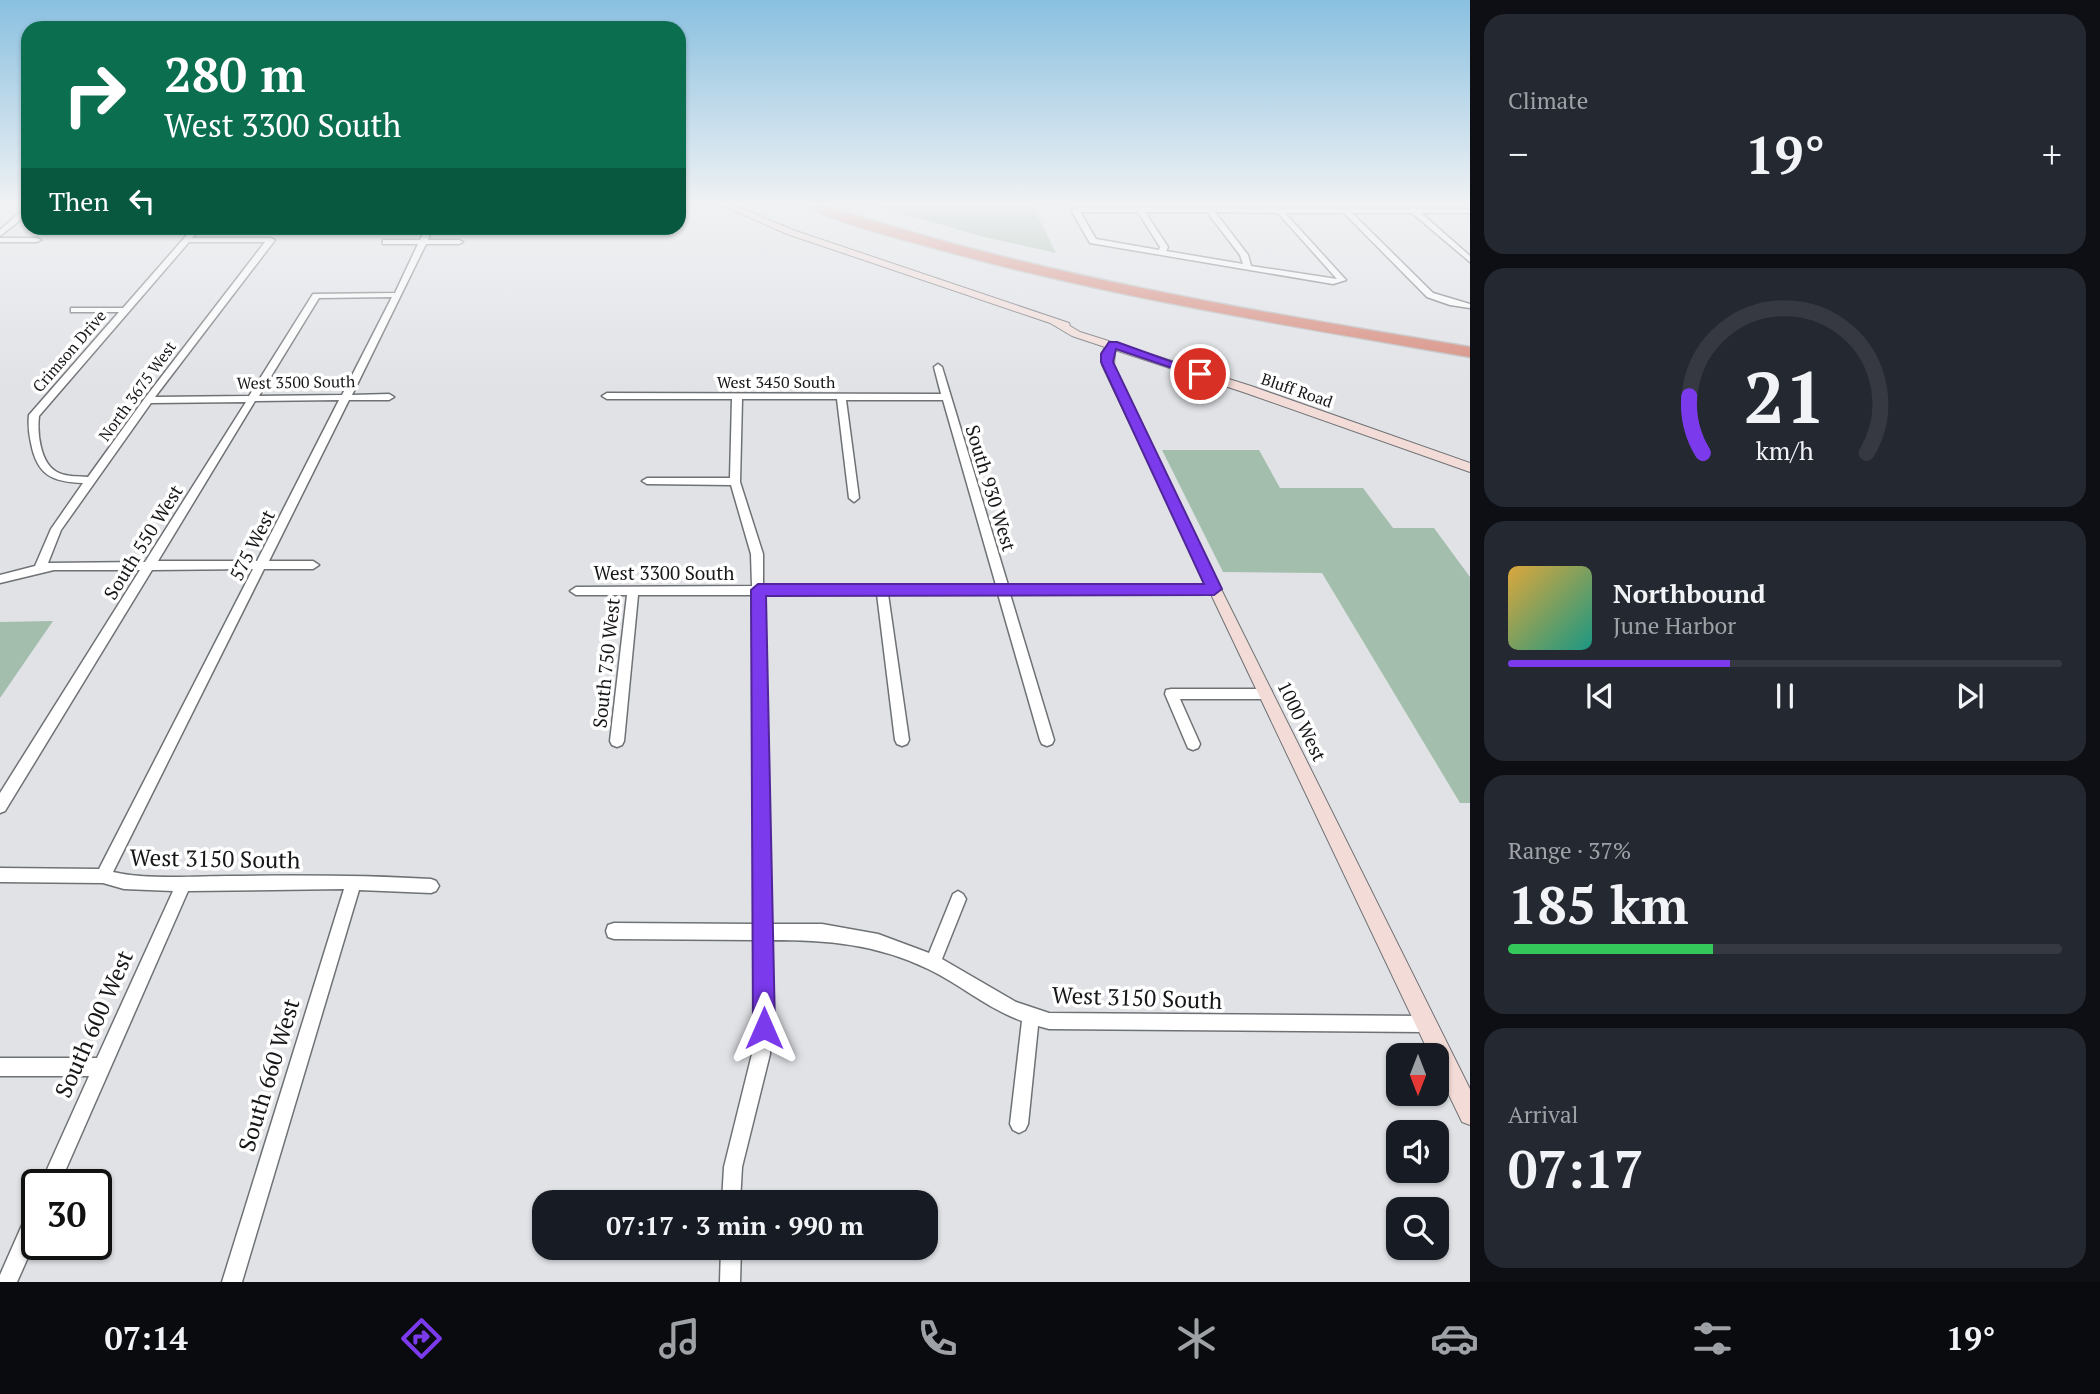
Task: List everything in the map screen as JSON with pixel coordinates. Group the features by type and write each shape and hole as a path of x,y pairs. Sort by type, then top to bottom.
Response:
{"highway":[{"path":"1011,266 1084,284 1470,352"},
{"path":"1060,266 1470,339"}],"main road":[{"name":"Bluff Road","path":"889,266 1054,322 1076,334 1113,344 1470,468"},
{"name":"1000 West","path":"1113,344 1107,354 1107,362 1214,589 1470,1114"}],"street":[{"name":"Crimson Drive","path":"92,480 66,479 51,474 41,466 33,425 34,415 162,266"},
{"name":"North 3675 West","path":"40,568 56,529 148,400 251,266"},
{"name":"575 West","path":"103,876 412,266"},
{"path":"1236,266 1334,282 1342,280 1329,266"},
{"path":"1403,266 1437,299 1470,306"},
{"name":"South 550 West","path":"0,806 316,296 396,295"},
{"path":"75,310 122,310"},
{"name":"South 930 West","path":"938,367 1047,740"},
{"name":"West 3500 South","path":"148,400 389,397"},
{"name":"West 3450 South","path":"607,397 946,397"},
{"path":"732,1190 733,1167 761,1054 764,1028 757,554 735,482 737,397"},
{"path":"841,398 854,498"},
{"path":"647,481 735,482"},
{"path":"0,579 40,568 149,564 313,565"},
{"name":"West 3300 South","path":"576,591 1214,589"},
{"name":"South 750 West","path":"617,741 633,590"},
{"path":"882,591 902,740"},
{"path":"1193,744 1171,694 1266,694"},
{"name":"West 3150 South","path":"0,875 103,876 124,882 184,884 354,882 431,886"},
{"name":"South 660 West","path":"232,1282 354,882"},
{"name":"South 600 West","path":"57,1169 184,884"},
{"path":"933,963 958,899"},
{"name":"West 3150 South","path":"614,931 822,932 878,942 933,963 1012,1009 1031,1016 1071,1023 1425,1024"},
{"path":"1019,1124 1031,1016"},
{"path":"0,1068 101,1067"},
{"path":"7,1282 21,1250"},
{"path":"730,1282 731,1260"}],"green space":[{"path":"1162,450 1259,450 1280,488 1363,488 1393,528 1434,528 1470,577 1470,803 1460,803 1322,573 1223,572"},
{"path":"53,621 0,698 0,622"}],"route":[{"path":"764,1028 758,590 1214,589 1107,362 1107,354 1113,344 1200,374"}]}
